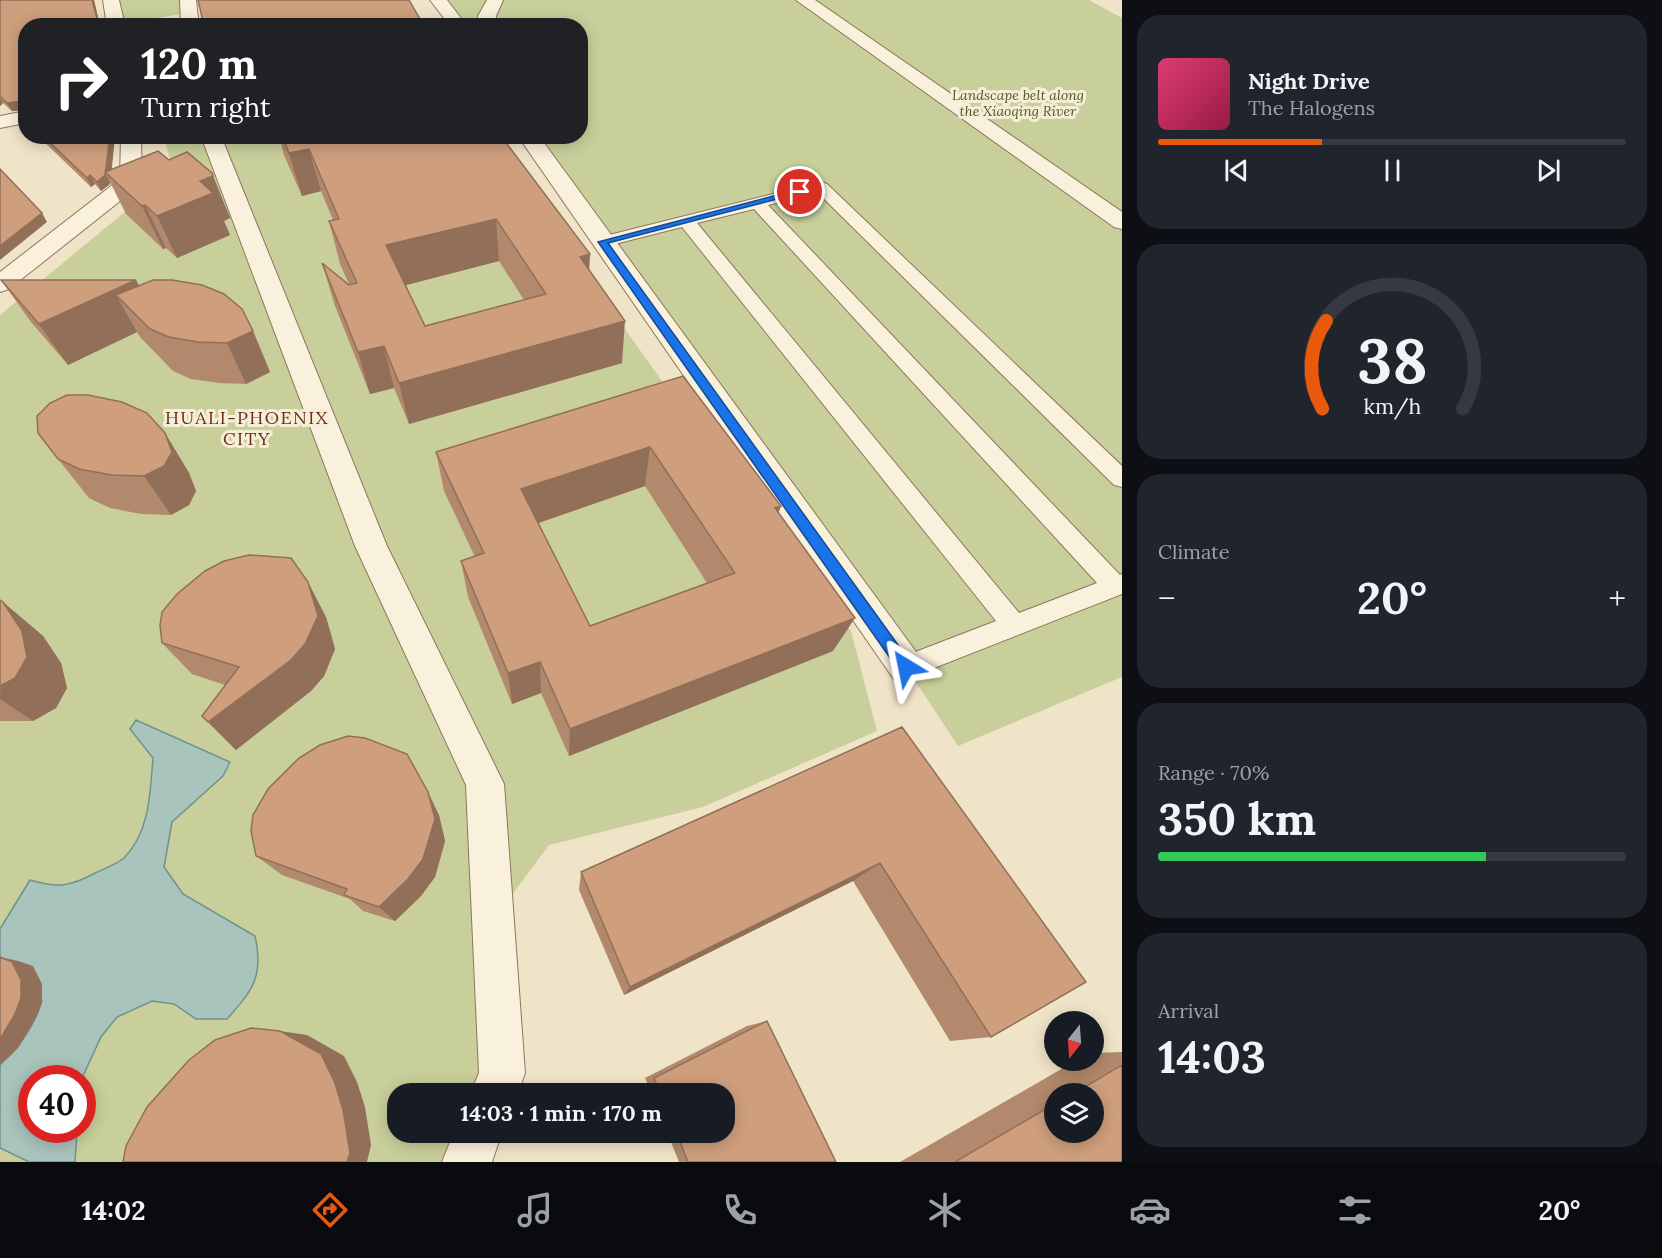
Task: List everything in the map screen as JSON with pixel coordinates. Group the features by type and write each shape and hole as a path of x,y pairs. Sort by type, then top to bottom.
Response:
{"street":[{"path":"111,0 114,18"},
{"path":"188,0 189,18"},
{"path":"438,0 453,18"},
{"path":"487,18 495,0"},
{"path":"804,0 1122,222"},
{"path":"0,122 18,119"},
{"path":"0,284 131,181 130,144"},
{"path":"213,144 371,546 485,784 502,1073 498,1083"},
{"path":"534,144 906,667"},
{"path":"467,1162 474,1143"}],"lane":[{"path":"603,242 820,187 1122,479"},
{"path":"757,203 1118,585 906,667"},
{"path":"686,221 1014,625"}],"green space":[{"path":"111,0 188,0 189,13 156,18 115,18"},
{"name":"Landscape belt along the Xiaoqing River","path":"438,0 1089,0 1122,18 1122,677 958,746 906,667 534,144 588,144 588,18 453,18"},
{"path":"166,144 504,144 612,311 851,631 877,731 703,807 549,845 493,920 494,1083 387,1083 387,1143 474,1143 467,1162 0,1162 0,315 155,187 172,167"}],"water":[{"path":"136,720 230,762 223,776 172,822 164,867 183,894 255,936 257,972 250,991 227,1019 196,1019 174,1004 152,1001 117,1017 101,1037 88,1065 18,1065 18,1143 76,1143 75,1162 29,1162 0,1148 0,1065 26,1036 42,1001 0,965 0,929 30,880 56,885 78,881 118,862 133,848 147,811 153,758 130,729"}],"building":[{"path":"0,0 92,0 97,18 18,18 18,102 7,103 0,96"},
{"path":"198,0 409,0 419,18 202,18"},
{"path":"51,144 109,144 105,175 97,182 90,175 87,178"},
{"path":"285,144 507,144 590,254 580,257 625,321 399,383 384,346 358,352 322,263 349,285 357,283 329,221 339,219 309,149 289,153","holes":["496,219 546,294 425,326 386,245"]},
{"path":"158,151 169,160 187,152 212,173 213,176 200,181 213,193 157,216 145,205 142,206 105,172"},
{"path":"0,169 42,213 0,246"},
{"path":"1,280 136,280 39,324"},
{"path":"153,280 172,280 202,285 224,294 242,309 253,331 227,343 198,342 169,337 150,329 116,295"},
{"path":"683,376 781,506 775,508 855,618 570,729 540,662 508,673 461,561 484,553 436,452","holes":["650,447 735,573 590,626 521,489"]},
{"path":"67,395 88,395 122,402 147,413 165,433 172,452 164,466 144,476 112,475 79,469 58,459 38,433 37,416 50,403"},
{"path":"249,555 291,558 308,582 318,616 305,644 291,660 208,722 202,716 239,667 162,643 160,625 162,612 177,594 205,571 224,561"},
{"path":"0,600 22,631 27,657 15,678 0,686"},
{"path":"902,727 1086,982 991,1037 880,863 630,987 581,872"},
{"path":"348,736 365,738 407,754 428,792 435,819 423,859 408,879 379,907 344,895 347,889 256,856 251,831 253,815 268,789 299,758 320,745"},
{"path":"0,957 12,962 21,980 21,998 15,1014 0,1039"},
{"path":"767,1021 836,1162 688,1162 680,1143 735,1143 735,1083 656,1083 654,1078"},
{"path":"251,1028 280,1031 321,1054 335,1083 343,1110 350,1153 347,1162 123,1162 126,1146 147,1107 189,1060 215,1040"},
{"path":"1122,1065 1122,1162 955,1162 1044,1110 1044,1143 1104,1143 1104,1083 1092,1083"}],"district":[{"name":"HUALI-PHOENIX CITY","path":"247,427"}],"route":[{"path":"800,192 603,242 906,667"}]}
